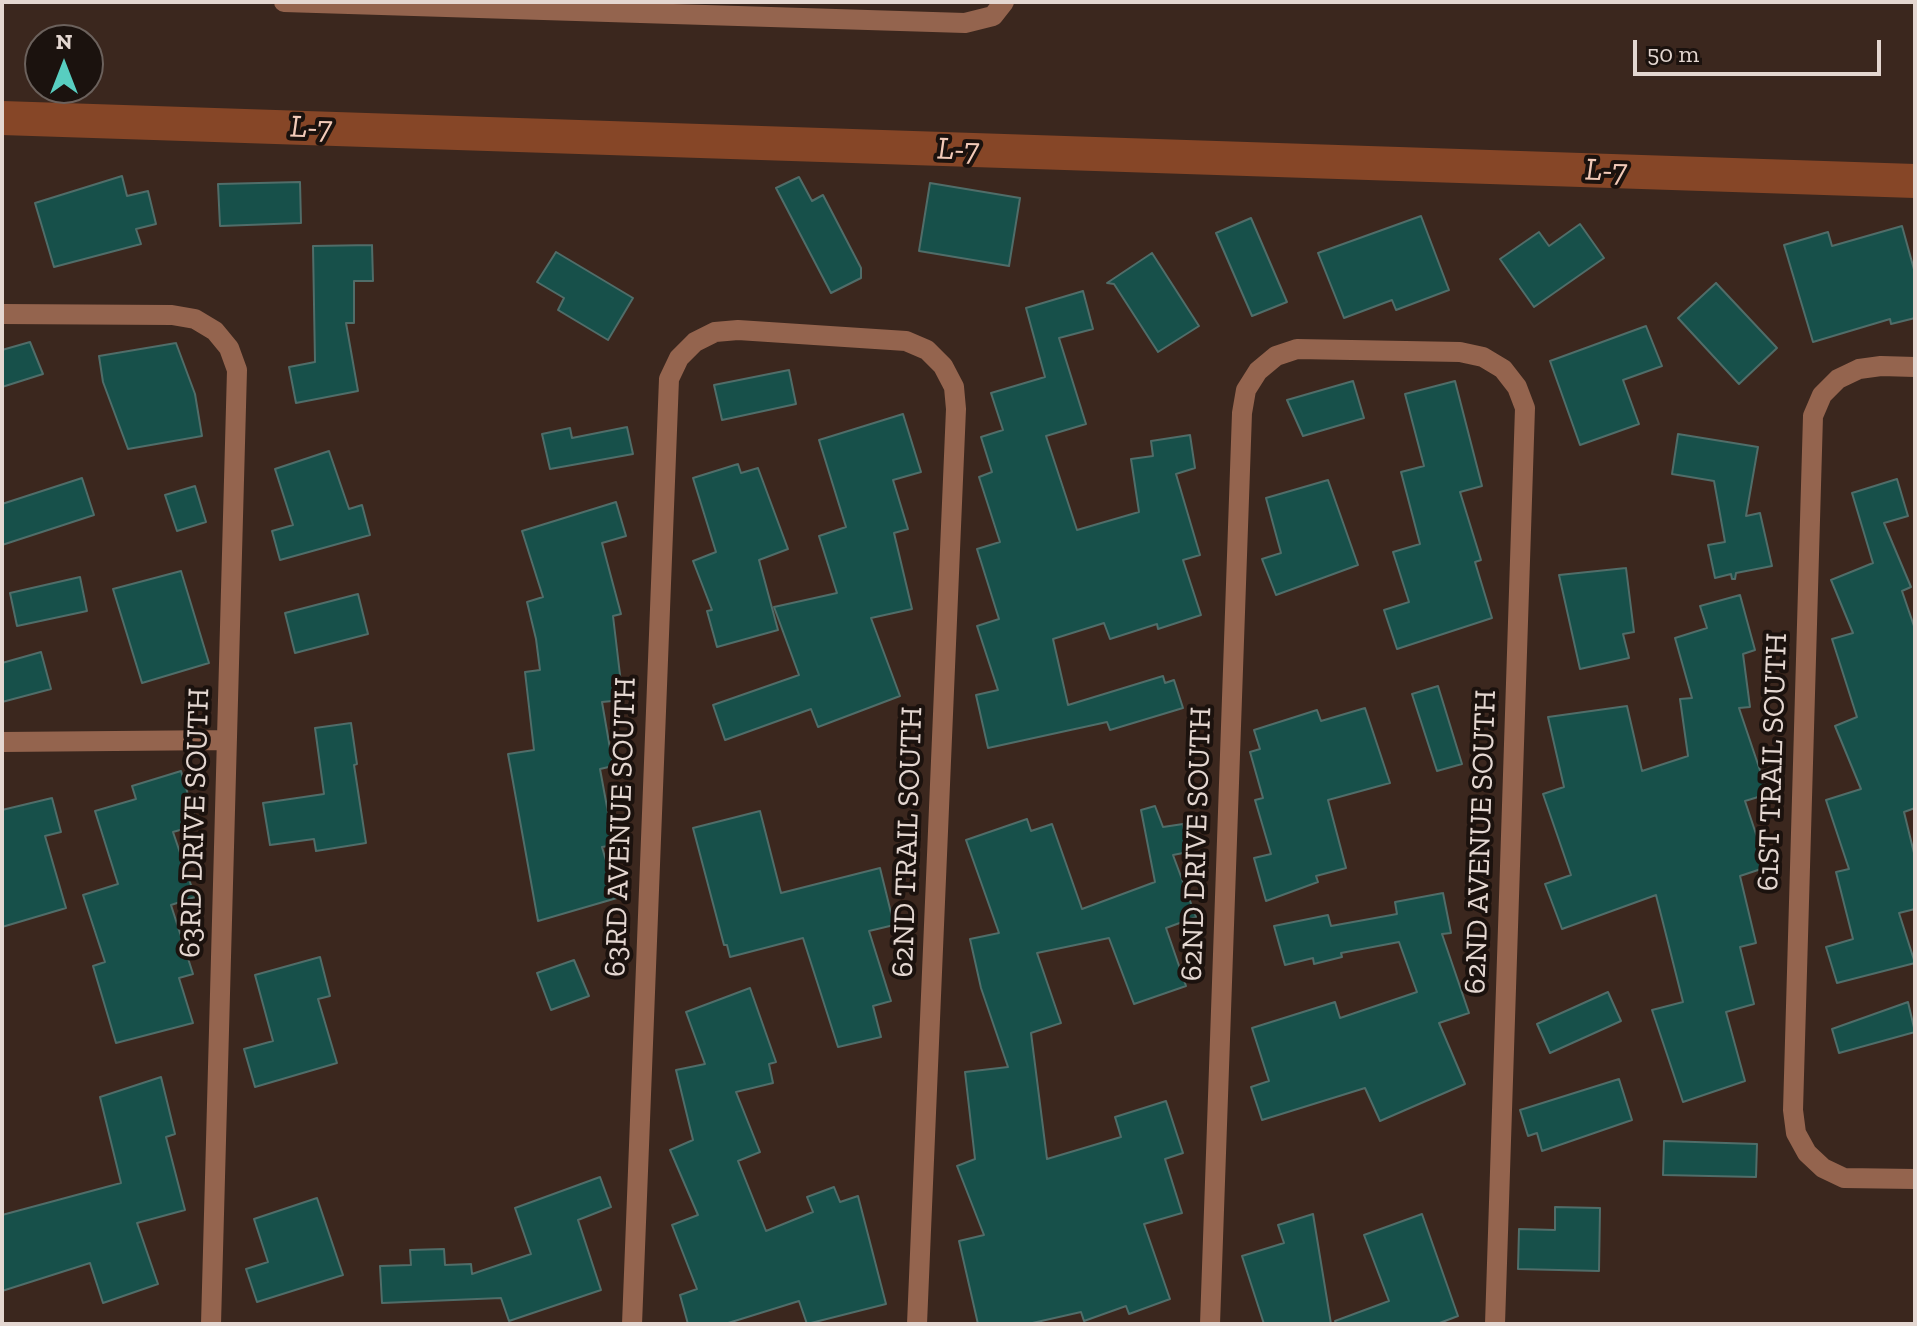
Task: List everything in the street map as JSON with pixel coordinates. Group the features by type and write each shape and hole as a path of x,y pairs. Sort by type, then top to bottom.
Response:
{"street":[{"path":"284,2 965,23 993,16 1004,2"},
{"path":"663,13 694,2"},
{"name":"63RD DRIVE SOUTH","path":"2,314 172,315 195,319 215,331 229,348 237,370 211,1324"},
{"name":"63RD AVENUE SOUTH","path":"632,1324 669,379 679,358 695,342 715,332 738,330 906,341 927,350 943,366"},
{"name":"62ND DRIVE SOUTH","path":"1210,1324 1242,413 1246,390 1258,371 1276,356 1297,349 1460,352 1483,357 1503,369"},
{"name":"62ND TRAIL SOUTH","path":"917,1324 956,409 954,387 943,366"},
{"name":"61ST TRAIL SOUTH","path":"1915,367 1859,369 1838,379 1822,395 1813,416 1793,1110 1796,1133 1807,1153 1823,1168 1844,1178 1915,1179"},
{"name":"62ND AVENUE SOUTH","path":"1495,1324 1525,408 1517,387 1503,369"},
{"path":"2,742 227,740"}],"building":[{"path":"122,176 127,196 148,191 156,224 136,229 141,244 54,267 35,203"},
{"path":"799,177 812,201 823,195 861,268 861,278 831,293 776,188"},
{"path":"300,182 301,223 220,226 218,184"},
{"path":"930,183 1020,198 1009,266 919,251"},
{"path":"1421,216 1449,290 1396,310 1392,300 1344,318 1318,253"},
{"path":"1251,218 1287,302 1252,316 1216,233"},
{"path":"1580,224 1604,258 1534,307 1500,259 1539,232 1549,246"},
{"path":"1902,226 1915,273 1915,318 1891,324 1890,319 1813,342 1784,245 1828,232 1832,246"},
{"path":"372,245 373,281 354,281 354,323 346,323 358,391 296,403 289,367 315,362 313,246"},
{"path":"556,252 633,298 608,340 558,310 564,298 537,282"},
{"path":"1152,253 1199,326 1158,352 1114,284 1107,283"},
{"path":"1716,283 1777,348 1739,384 1678,318"},
{"path":"1083,291 1093,329 1059,338 1086,424 1046,436 1077,530 1139,512 1131,459 1153,456 1151,441 1190,435 1195,468 1176,474 1200,555 1183,560 1201,615 1158,629 1157,624 1110,639 1104,623 1053,639 1068,705 1163,676 1165,683 1174,680 1183,708 1110,730 1107,722 988,748 976,695 998,690 977,626 999,619 977,549 1000,542 979,477 992,472 981,437 1003,430 991,393 1045,377 1026,308"},
{"path":"1646,326 1662,366 1623,380 1639,424 1580,445 1550,361"},
{"path":"30,342 43,374 2,387 2,350"},
{"path":"176,343 195,394 202,436 128,449 103,382 99,356"},
{"path":"789,370 796,404 722,420 714,385"},
{"path":"1353,381 1364,418 1303,436 1287,400"},
{"path":"1455,381 1482,486 1460,492 1481,560 1475,562 1492,618 1397,649 1384,610 1409,602 1393,552 1420,544 1401,472 1424,466 1405,394"},
{"path":"903,414 921,472 893,480 908,529 894,533 912,609 871,618 900,696 818,727 811,709 725,740 713,705 799,675 774,607 837,593 819,536 846,527 819,440"},
{"path":"627,427 633,454 550,469 542,434 570,428 572,438"},
{"path":"1678,434 1758,447 1746,516 1760,513 1772,566 1736,573 1735,579 1731,574 1715,578 1708,545 1725,542 1714,481 1672,474"},
{"path":"329,451 349,509 362,505 370,535 280,560 272,531 293,525 275,469"},
{"path":"738,464 741,473 758,468 788,549 759,560 778,630 717,647 707,611 712,610 693,561 716,552 693,478"},
{"path":"82,478 94,515 2,545 2,504"},
{"path":"1897,479 1908,516 1884,523 1911,587 1902,591 1915,629 1915,808 1904,812 1915,857 1915,909 1899,913 1915,963 1837,983 1826,947 1853,939 1836,872 1849,869 1826,800 1861,789 1835,726 1857,717 1832,639 1853,633 1831,580 1873,563 1852,493"},
{"path":"1328,480 1358,565 1276,595 1262,559 1281,553 1266,498"},
{"path":"195,486 206,522 177,531 165,495"},
{"path":"616,502 626,536 602,543 621,614 613,616 623,700 602,702 613,766 600,769 614,845 602,847 617,898 538,921 508,754 534,750 525,672 540,670 527,602 543,597 522,531"},
{"path":"1626,568 1634,632 1623,634 1629,658 1580,669 1559,575"},
{"path":"181,571 209,663 142,683 113,589"},
{"path":"80,577 87,611 17,626 10,593"},
{"path":"358,594 368,634 295,653 285,613"},
{"path":"1740,595 1755,650 1743,654 1750,707 1739,708 1768,794 1745,801 1767,867 1740,876 1756,943 1740,947 1754,1004 1726,1012 1745,1081 1683,1102 1652,1010 1683,1002 1656,895 1562,929 1545,884 1571,875 1543,794 1564,787 1548,717 1627,706 1642,771 1688,756 1680,699 1692,698 1675,638 1707,628 1700,606"},
{"path":"41,652 51,689 2,702 2,663"},
{"path":"1438,686 1462,764 1437,771 1412,694"},
{"path":"1365,708 1390,783 1328,800 1346,868 1316,876 1318,882 1266,901 1254,858 1271,854 1255,800 1263,798 1250,752 1260,749 1254,730 1317,710 1321,721"},
{"path":"351,723 366,843 316,851 314,839 270,845 263,803 324,794 315,728"},
{"path":"181,771 197,825 173,832 195,897 171,905 193,974 179,978 193,1023 116,1043 93,966 105,962 83,895 118,884 95,811 136,799 132,786"},
{"path":"52,798 61,832 45,836 66,908 2,927 2,810"},
{"path":"1155,806 1163,827 1183,824 1188,852 1173,855 1196,917 1166,928 1186,986 1134,1004 1109,938 1037,953 1061,1023 1031,1033 1047,1159 1121,1137 1115,1117 1166,1101 1183,1153 1165,1159 1182,1213 1144,1224 1170,1299 1129,1314 1126,1306 1084,1321 1081,1312 1028,1324 978,1324 959,1241 984,1235 957,1166 975,1159 965,1072 1008,1067 981,988 970,939 999,933 966,840 1027,819 1031,831 1052,824 1082,909 1155,882 1141,810"},
{"path":"760,811 781,893 880,868 894,925 869,931 891,1001 873,1006 881,1037 838,1047 803,938 730,957 727,945 724,945 693,828"},
{"path":"1443,893 1451,933 1442,934 1469,1013 1439,1023 1465,1084 1380,1121 1365,1088 1262,1120 1251,1087 1269,1081 1252,1028 1335,1002 1340,1018 1417,992 1399,942 1341,953 1342,957 1314,964 1313,958 1285,965 1274,926 1328,915 1331,926 1397,914 1395,902"},
{"path":"320,957 330,996 318,999 337,1063 255,1087 244,1049 273,1041 255,975"},
{"path":"574,960 589,996 551,1010 537,973"},
{"path":"750,988 776,1062 769,1064 773,1083 736,1092 760,1152 738,1161 766,1231 813,1212 807,1197 834,1187 840,1202 858,1196 886,1304 807,1324 799,1301 725,1324 688,1324 680,1295 697,1289 672,1225 698,1215 670,1150 693,1140 676,1070 705,1064 686,1012"},
{"path":"1608,992 1621,1021 1550,1053 1537,1024"},
{"path":"1908,1002 1915,1032 1839,1053 1832,1029"},
{"path":"161,1077 175,1134 166,1137 185,1210 137,1223 158,1284 103,1303 90,1263 2,1291 2,1215 121,1183 100,1097"},
{"path":"1619,1079 1632,1120 1542,1151 1537,1133 1528,1136 1520,1110"},
{"path":"1664,1141 1757,1144 1756,1177 1663,1175"},
{"path":"600,1177 611,1207 578,1220 601,1290 509,1321 501,1298 382,1303 380,1266 411,1265 410,1250 444,1249 445,1265 471,1264 472,1274 531,1254 515,1208"},
{"path":"317,1198 343,1275 257,1302 246,1269 268,1262 254,1219"},
{"path":"1555,1207 1600,1208 1599,1271 1518,1269 1519,1229 1555,1230"},
{"path":"1313,1214 1331,1324 1264,1324 1242,1256 1284,1243 1278,1225"},
{"path":"1422,1214 1458,1316 1437,1324 1336,1324 1335,1321 1389,1301 1364,1235"}],"waterway":[{"name":"L-7","path":"2,118 1915,181"}]}
